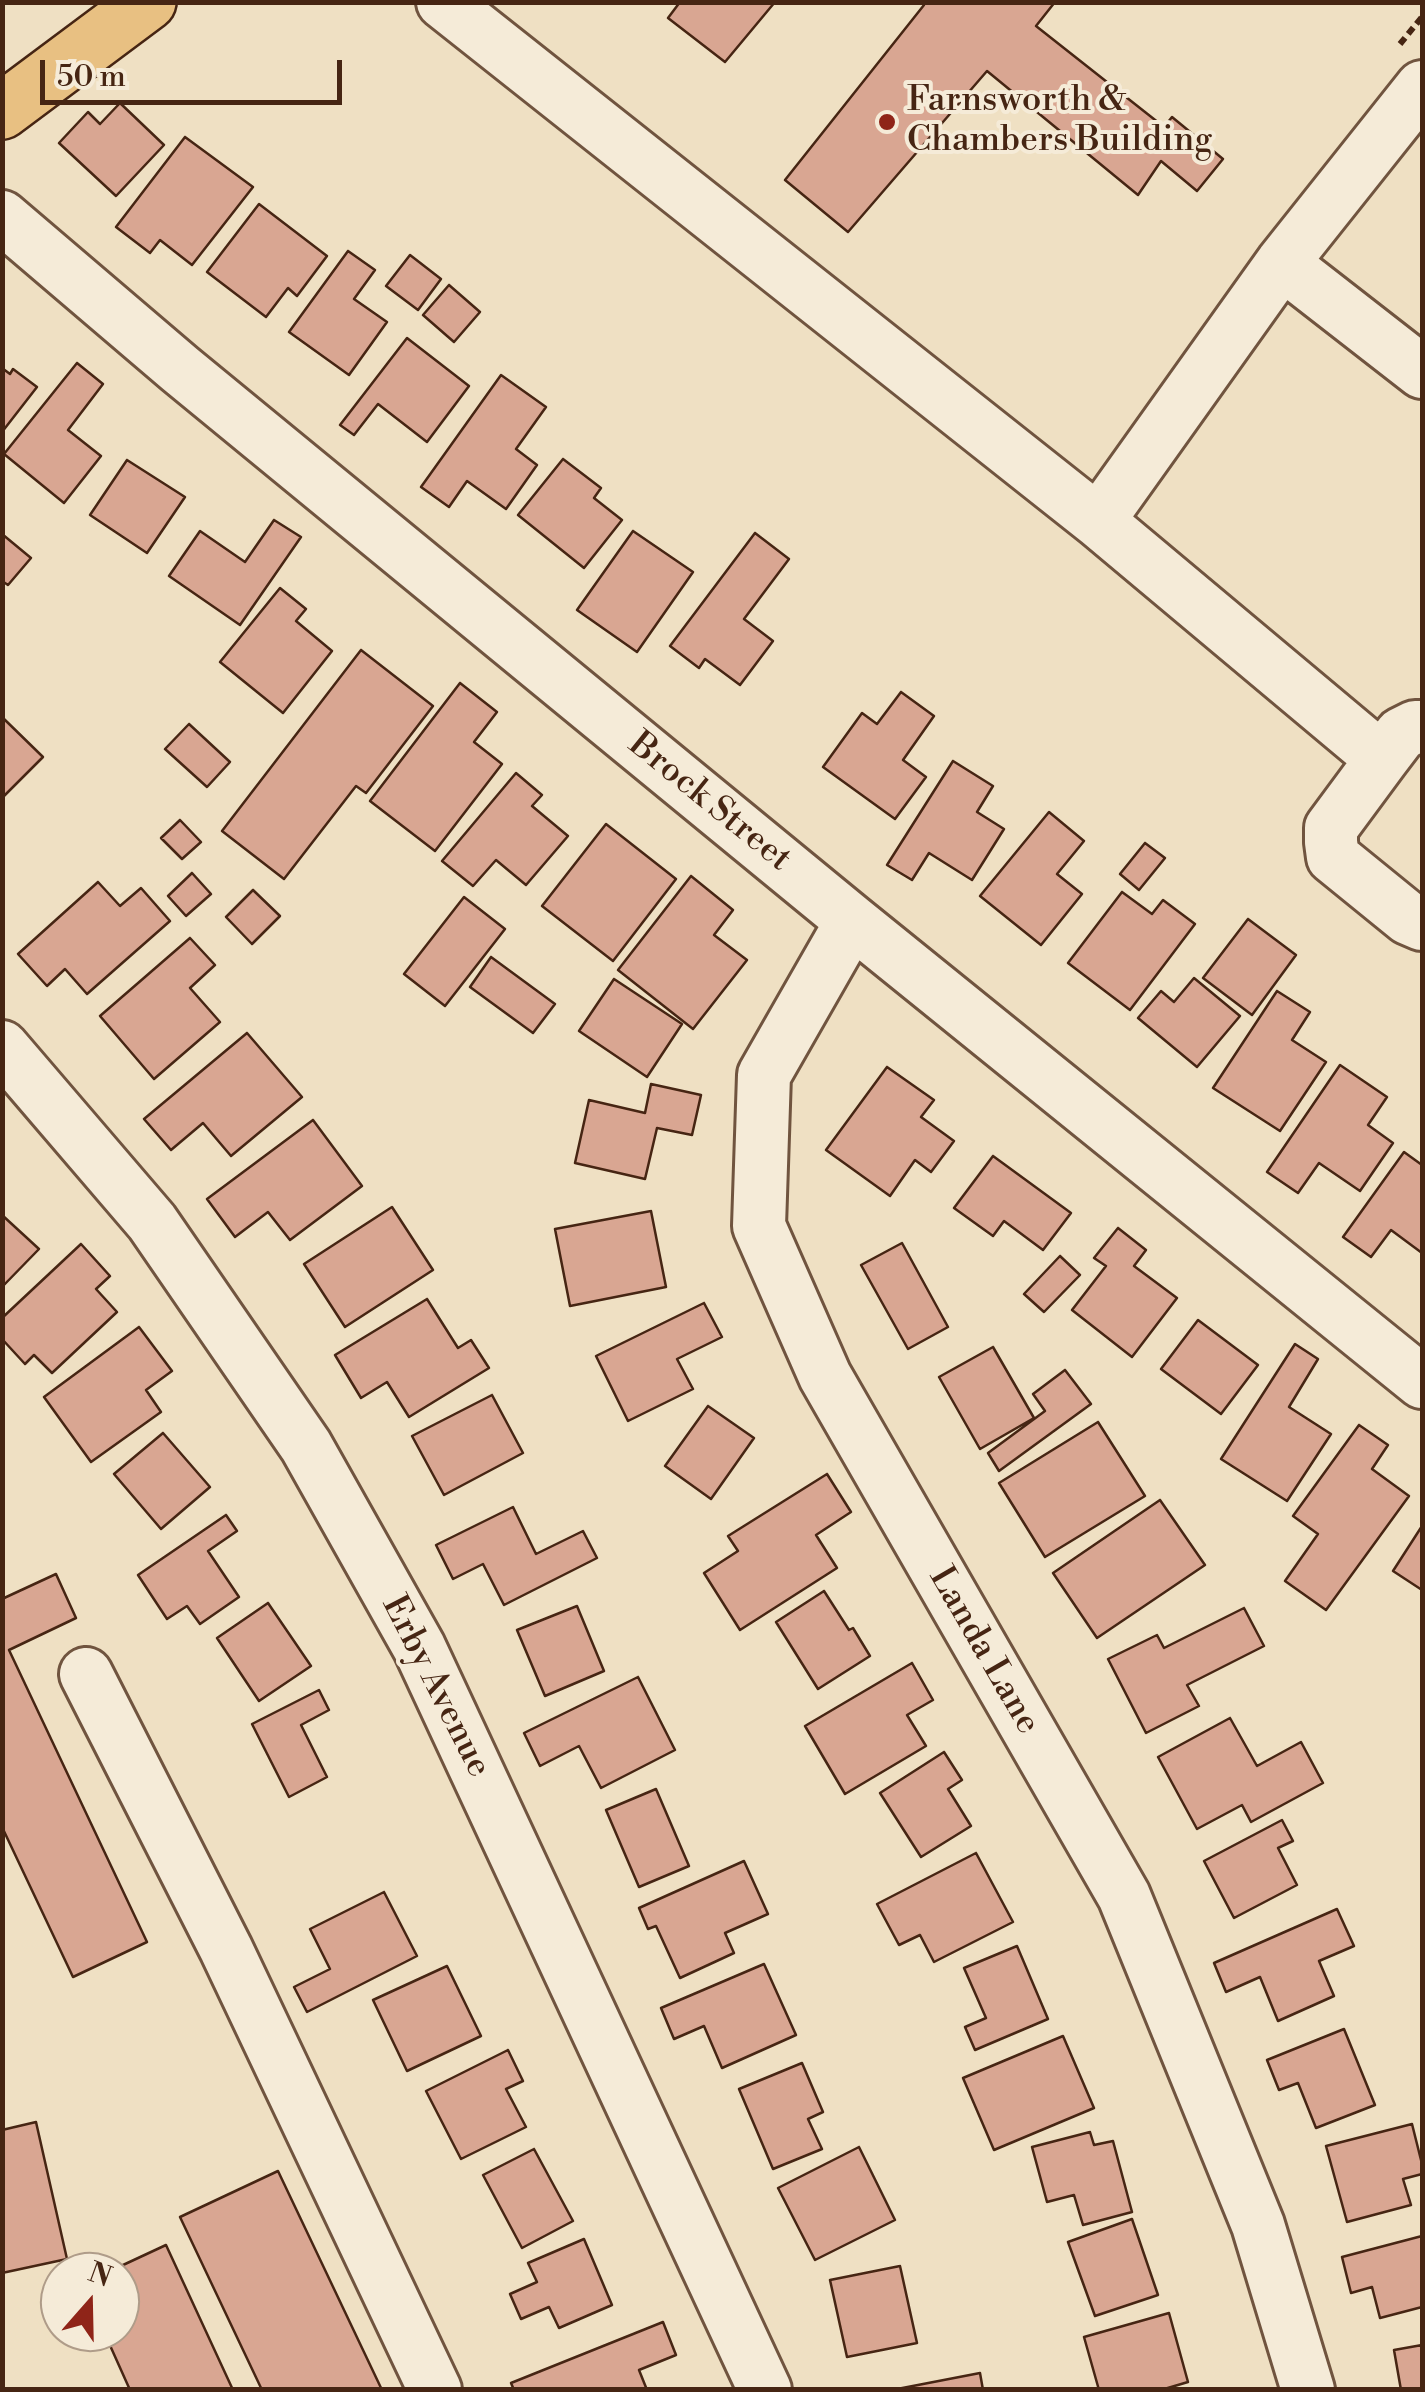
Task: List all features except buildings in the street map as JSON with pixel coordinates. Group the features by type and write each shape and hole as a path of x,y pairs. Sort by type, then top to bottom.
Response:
{"main road":[{"path":"2,110 148,2"}],"street":[{"path":"443,2 1098,521 1382,758"},
{"path":"1098,521 1282,263 1422,87"},
{"name":"Brock Street","path":"2,217 180,369 852,921 1422,1382"},
{"path":"1282,263 1422,372"},
{"path":"1422,727 1401,734 1332,828 1333,857 1408,918 1422,924"},
{"name":"Landa Lane","path":"852,921 764,1075 758,1226 825,1376 1124,1896 1258,2225 1308,2390"},
{"name":"Erby Avenue","path":"2,1046 152,1222 306,1446 419,1647 765,2390"},
{"path":"86,1674 226,1949 434,2390"}],"place":[{"name":"Farnsworth & Chambers Building","path":"887,122"}]}
